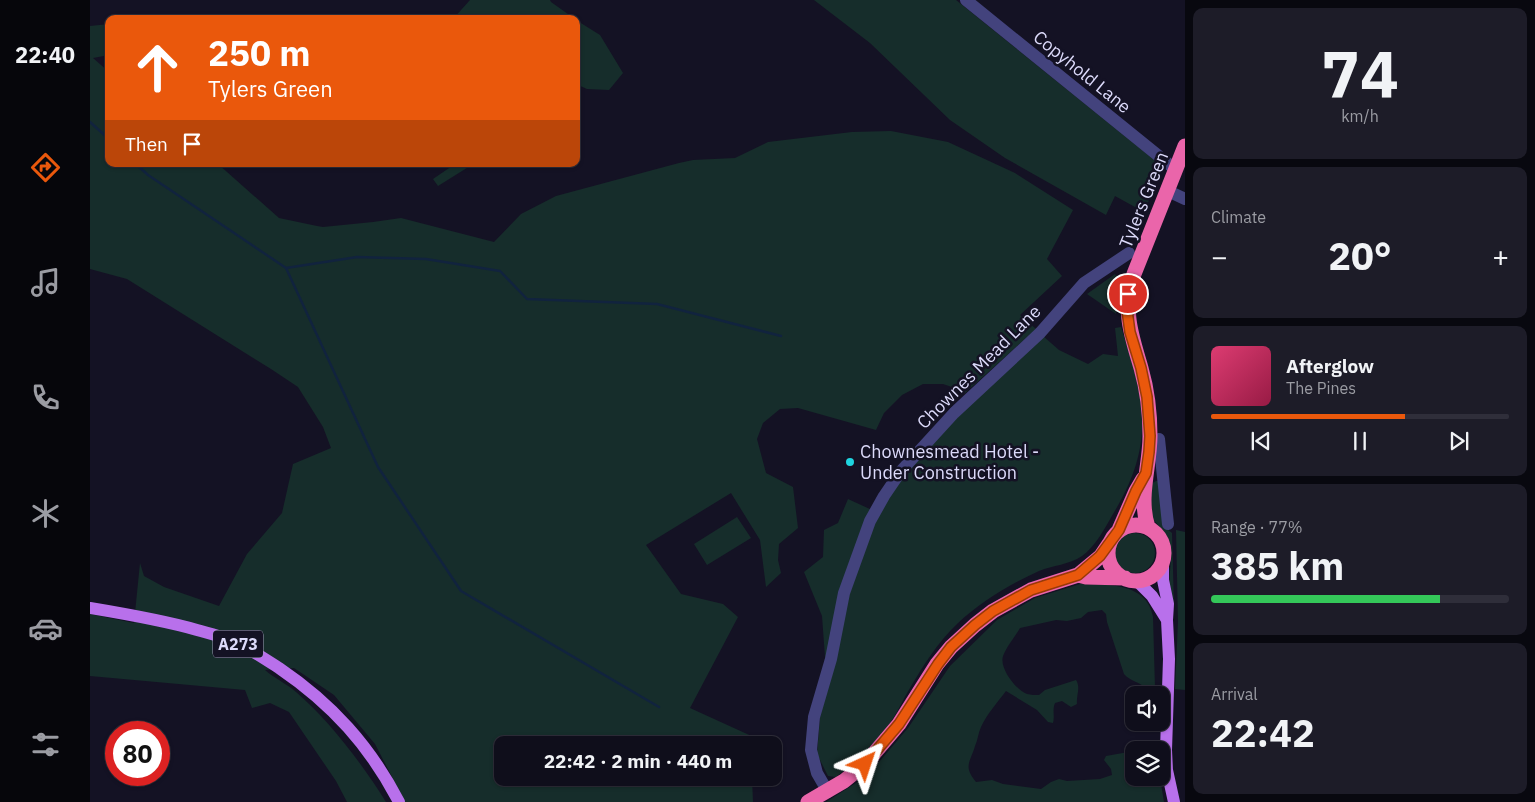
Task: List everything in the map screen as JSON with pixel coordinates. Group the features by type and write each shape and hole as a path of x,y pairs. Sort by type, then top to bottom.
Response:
{"highway":[{"name":"Tylers Green","path":"1148,527 1143,502 1150,444 1149,414 1141,368 1130,332 1127,310 1128,294 1134,274 1185,146"},
{"name":"Tylers Green","path":"1119,530 1146,473"},
{"path":"808,802 828,792 865,764 899,724 951,647 993,611 1031,590 1078,575 1100,556 1119,530 1133,524 1148,527 1160,538 1164,546 1163,562 1153,575 1131,580 1078,575"},
{"path":"1109,544 1109,561 1118,574 1131,580"}],"main road":[{"path":"1163,562 1163,580 1168,604 1166,620 1169,659 1166,750 1167,770 1174,802"},
{"path":"1131,580 1152,596 1166,620"},
{"name":"A273","path":"90,608 162,620 225,638 252,650 305,685 332,709 369,753 399,802"}],"street":[{"name":"Copyhold Lane","path":"966,0 1176,170"},
{"path":"1168,191 1185,199"},
{"name":"Chownes Mead Lane","path":"828,792 818,773 811,750 814,717 831,659 844,593 870,521 901,471 954,413 1040,333 1084,283 1118,268 1129,253"},
{"path":"1160,438 1168,524"},
{"path":"1146,473 1164,477"}],"green space":[{"path":"470,0 550,0 569,15 457,15"},
{"path":"814,0 956,0 1163,167 1144,212 1115,196 1106,215 1005,158 950,120 870,43"},
{"path":"580,22 600,35 623,73 609,90 587,89 580,86"},
{"path":"105,24 105,56 93,58 105,68 105,167 221,167 279,218 317,226 323,227 401,218 494,242 521,214 556,196 693,160 735,158 768,142 852,132 891,131 948,142 1015,173 1073,210 1047,259 1062,276 1020,315 1036,329 964,394 961,390 943,384 923,384 902,395 884,413 876,430 798,408 780,409 763,423 757,439 766,473 793,487 798,528 779,544 778,560 781,573 766,587 760,540 731,493 646,545 681,594 723,604 738,617 690,708 751,736 494,736 494,786 752,786 753,802 405,802 375,744 334,695 294,668 265,670 292,689 333,729 367,773 386,802 347,802 336,781 289,712 270,703 252,708 245,690 90,676 90,614 134,623 140,563 144,576 164,587 219,606 247,554 282,513 293,464 331,448 323,427 298,387 127,279 90,269 90,26"},
{"path":"451,167 468,167 438,186 433,179"},
{"path":"1115,274 1122,284 1116,305 1116,314 1087,294"},
{"path":"1121,327 1136,377 1140,400 1141,443 1136,465 1127,489 1099,537 1087,552 1077,559 1039,571 1017,582 985,601 966,616 943,638 931,654 893,718 876,741 836,777 828,776 817,754 825,657 822,616 804,572 823,557 824,530 838,523 848,499 872,510 957,416 1043,336 1059,350 1088,364 1103,354 1118,356 1115,328"},
{"path":"1159,481 1166,528 1172,533 1174,606 1169,583 1171,551 1169,540 1150,515 1151,484"},
{"path":"737,517 751,538 707,565 694,544"},
{"path":"1176,530 1185,532 1185,690 1175,689 1178,622"},
{"path":"1139,533 1146,536 1152,542 1155,553 1154,561 1146,570 1139,573 1131,573 1124,570 1116,561 1115,549 1118,542 1127,534"},
{"path":"1080,584 1124,588 1134,591 1143,597 1153,617 1155,686 1143,686 1124,674 1106,614 1102,610 1088,612 1081,618 1067,621 1056,620 1020,628 1003,656 1002,661 1009,678 1023,692 1034,695 1039,695 1045,690 1076,680 1078,689 1077,704 1071,707 1062,701 1055,703 1053,723 1048,722 1037,710 1006,691 989,713 979,732 969,764 972,777 976,782 992,780 1003,784 1041,789 1059,779 1067,781 1100,779 1112,775 1111,769 1104,760 1106,756 1125,753 1125,786 1161,786 1164,802 826,802 867,776 908,728 950,666 997,620 1035,598"}],"waterway":[{"path":"90,122 105,135"},
{"path":"139,167 148,175 286,268 378,467 461,591 659,707"},
{"path":"286,268 357,257 426,259 500,271 527,299 657,304 781,336"}],"place":[{"name":"Chownesmead Hotel - Under Construction","path":"850,462"}],"route":[{"path":"865,764 899,724 924,684 951,647 993,611 1013,599 1048,583 1078,575 1100,556 1119,530 1146,473 1150,436 1147,397 1141,368 1130,332 1127,310 1128,294"}]}
